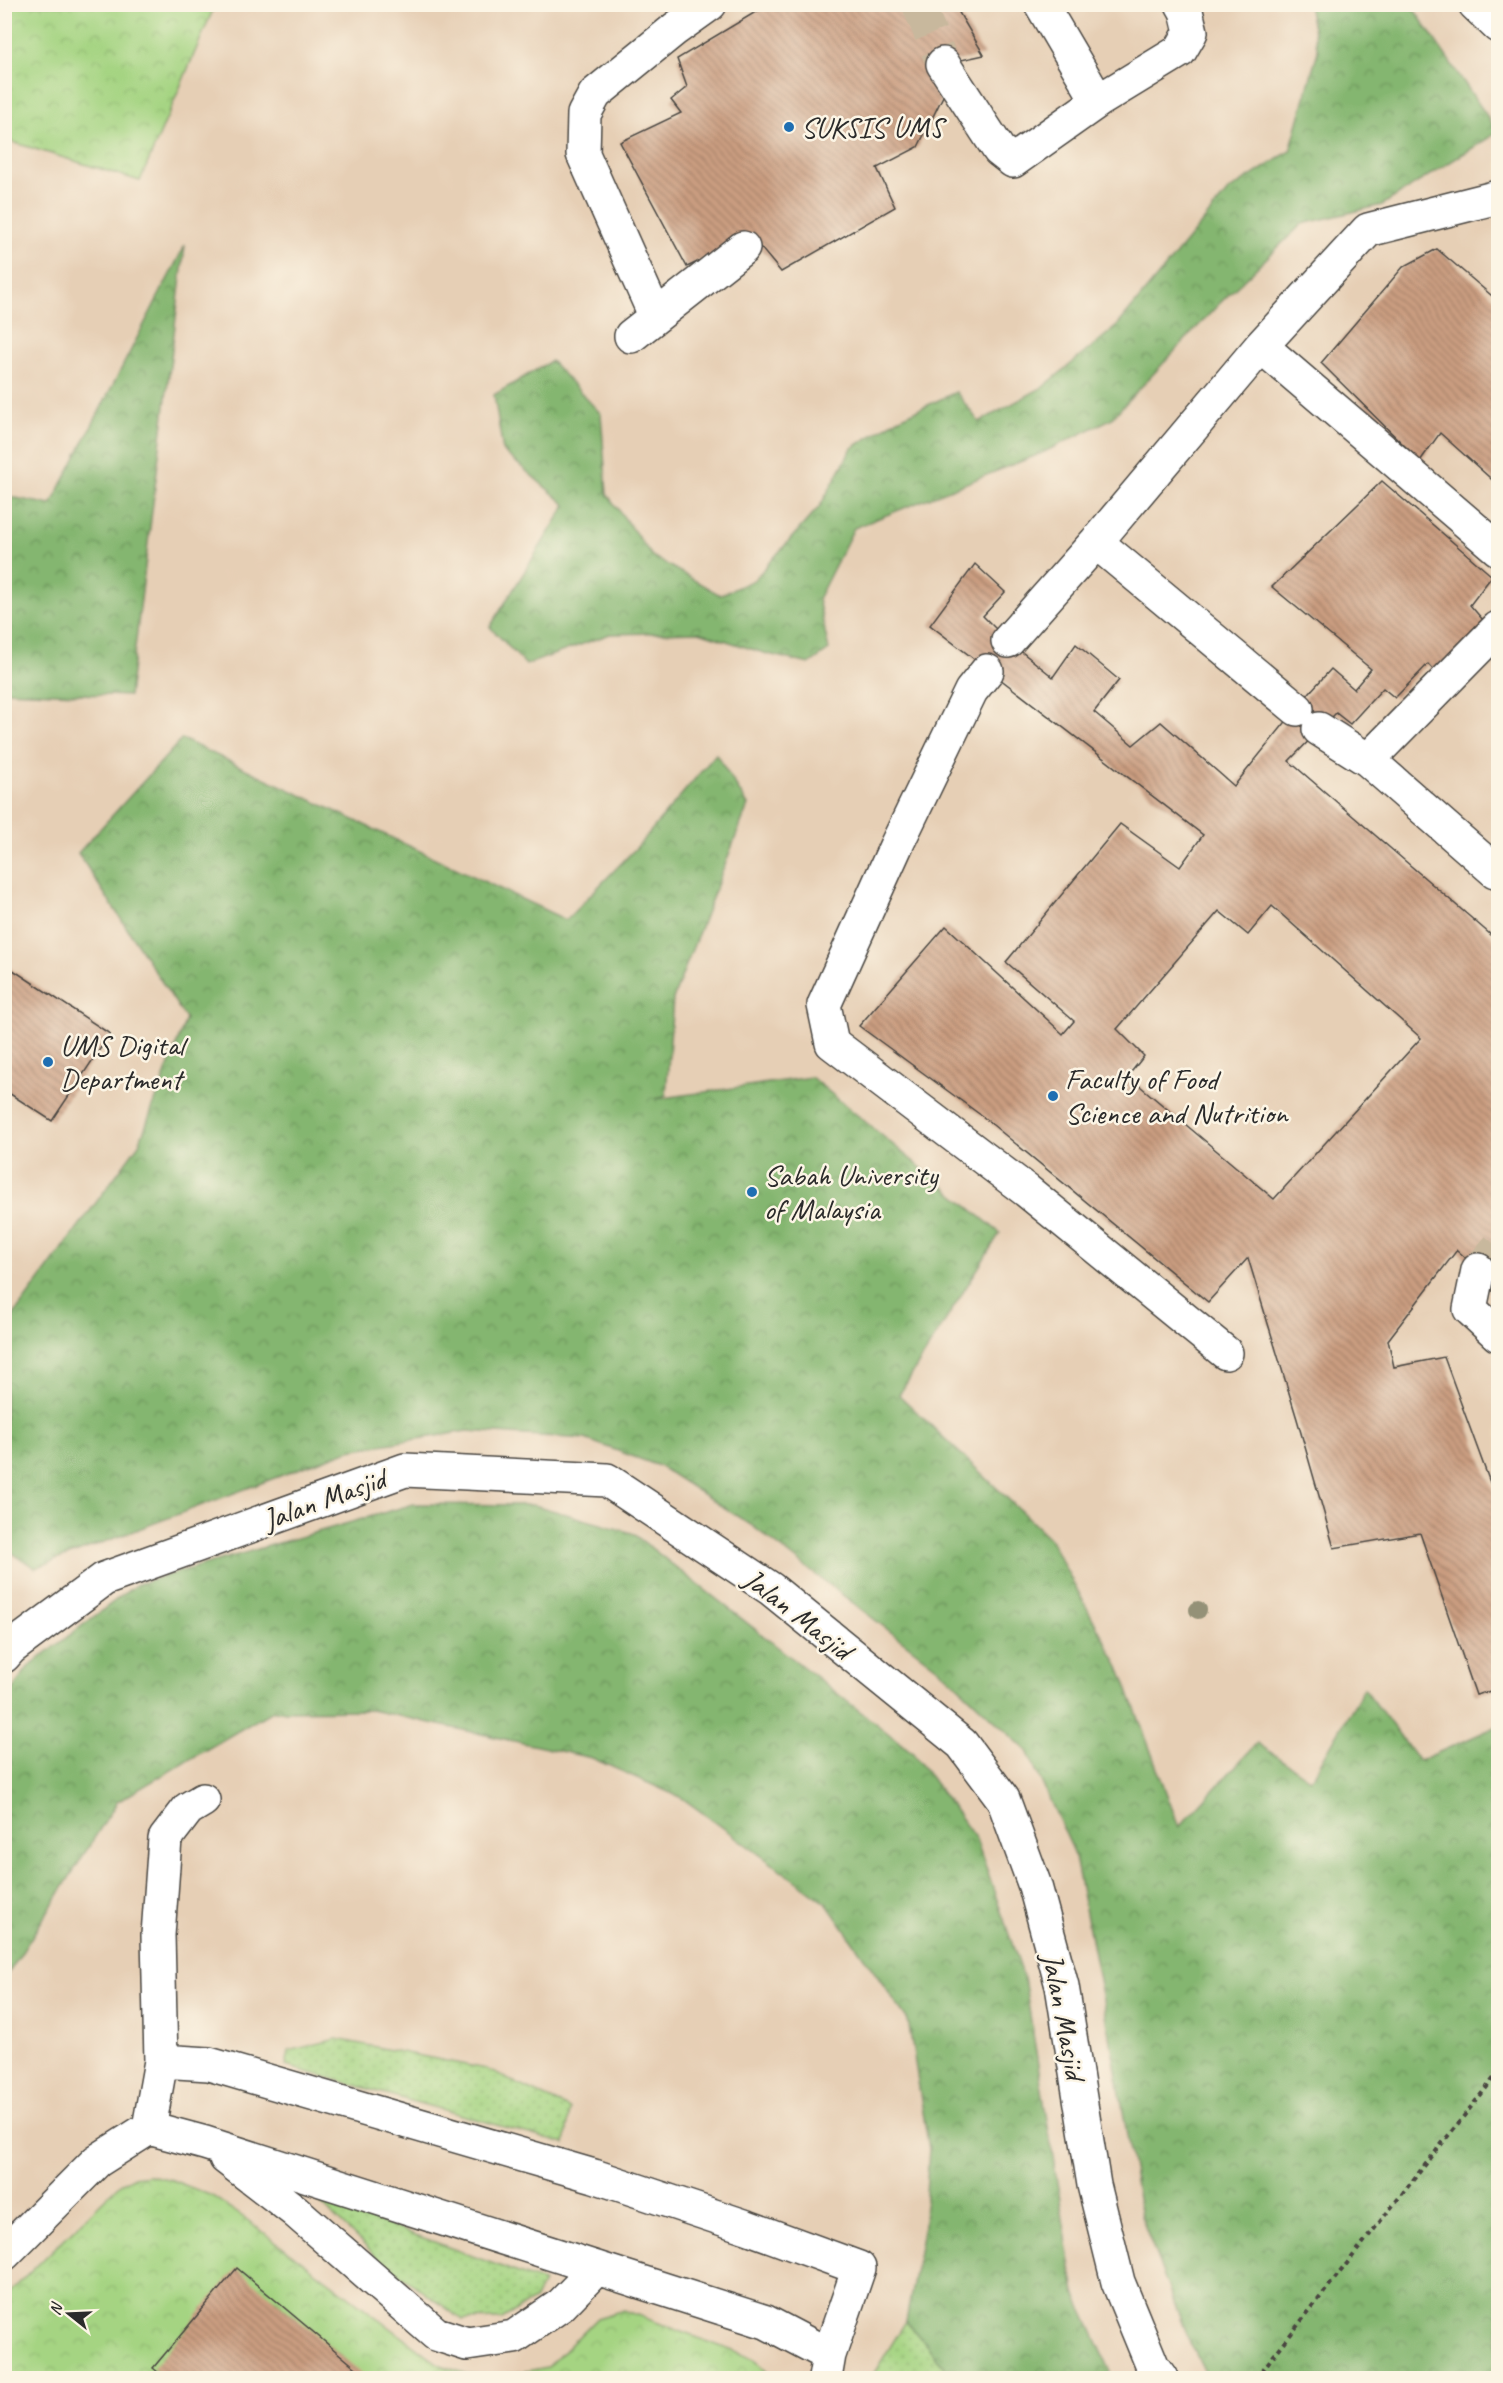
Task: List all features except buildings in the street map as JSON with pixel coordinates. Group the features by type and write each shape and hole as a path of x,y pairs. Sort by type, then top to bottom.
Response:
{"street":[{"path":"655,315 583,154 584,114 594,94 675,28 710,4"},
{"path":"1041,4 1098,101"},
{"path":"943,64 999,150 1013,161 1098,101 1180,51 1191,32 1182,4"},
{"path":"1475,4 1498,26"},
{"path":"1008,641 1096,542 1261,346 1368,230 1498,197"},
{"path":"631,336 743,248"},
{"path":"1261,346 1498,549"},
{"path":"1096,542 1308,719 1368,760 1495,871 1498,868"},
{"path":"1368,760 1498,628"},
{"path":"987,671 971,691 896,846 824,1005 832,1043 1027,1191 1226,1353"},
{"path":"1478,1270 1470,1309 1498,1335"},
{"name":"Jalan Masjid","path":"7,1648 104,1579 405,1470 607,1480 771,1589 962,1744 1004,1799 1035,1886 1062,1986 1094,2185 1118,2282 1153,2367 1161,2379"},
{"path":"4,2254 97,2161 148,2128 161,2061 158,1935 165,1839 188,1809 203,1800"},
{"path":"148,2128 205,2143 766,2322 827,2367 859,2268 747,2227 594,2176 209,2064 161,2061"},
{"path":"205,2143 295,2211 436,2334 467,2344 514,2337 561,2305 597,2268"}],"path":[{"path":"1256,2379 1498,2073"}],"shaded area":[{"name":"Sabah University of Malaysia","path":"5,5 1498,5 1498,2378 5,2378"}],"green space":[{"path":"10,5 215,5 140,181 9,141 5,154 4,21"},
{"path":"1308,5 1411,5 1498,132 1382,205 1302,224 1219,304 1111,419 1042,453 854,528 818,599 829,650 809,664 764,653 699,632 610,634 526,665 490,627 566,505 503,451 494,395 551,361 601,414 607,494 652,556 720,595 754,580 820,506 852,448 898,419 956,392 979,422 1043,387 1117,326 1228,191 1290,151 1318,51"},
{"path":"185,245 129,696 5,691 5,496 51,505"},
{"path":"182,739 566,920 638,846 716,754 748,805 673,999 666,1095 656,1099 811,1077 1000,1233 899,1395 1049,1538 1121,1671 1179,1827 1257,1743 1311,1780 1364,1688 1419,1761 1498,1726 1498,2378 1208,2378 1186,2334 1141,2216 1110,2036 1074,1852 1027,1751 943,1672 751,1525 659,1466 585,1439 467,1431 349,1450 35,1568 5,1548 5,1327 139,1144 186,1019 78,853"},
{"path":"414,1504 534,1505 632,1533 912,1752 976,1839 1024,1978 1075,2293 1111,2372 1104,2378 954,2378 906,2321 924,2225 929,2149 908,2020 826,1903 682,1798 592,1758 371,1710 272,1711 117,1802 5,1979 5,1700 29,1666 137,1584"},
{"path":"336,2039 486,2069 570,2109 565,2144 286,2066 289,2051"},
{"path":"150,2175 172,2180 212,2196 440,2365 467,2374 495,2377 548,2367 597,2318 624,2310 754,2359 773,2378 5,2378 5,2297 120,2184 133,2177"},
{"path":"315,2198 543,2282 535,2299 502,2319 463,2320 382,2262"},
{"path":"906,2321 954,2378 871,2378"}],"tunnel":[{"path":"918,4 943,64"},
{"path":"1478,1270 1498,1247"}],"place":[{"name":"SUKSIS UMS","path":"789,127"},
{"name":"UMS Digital Department","path":"48,1062"},
{"name":"Faculty of Food Science and Nutrition","path":"1053,1096"},
{"name":"Sabah University of Malaysia","path":"752,1192"}]}
